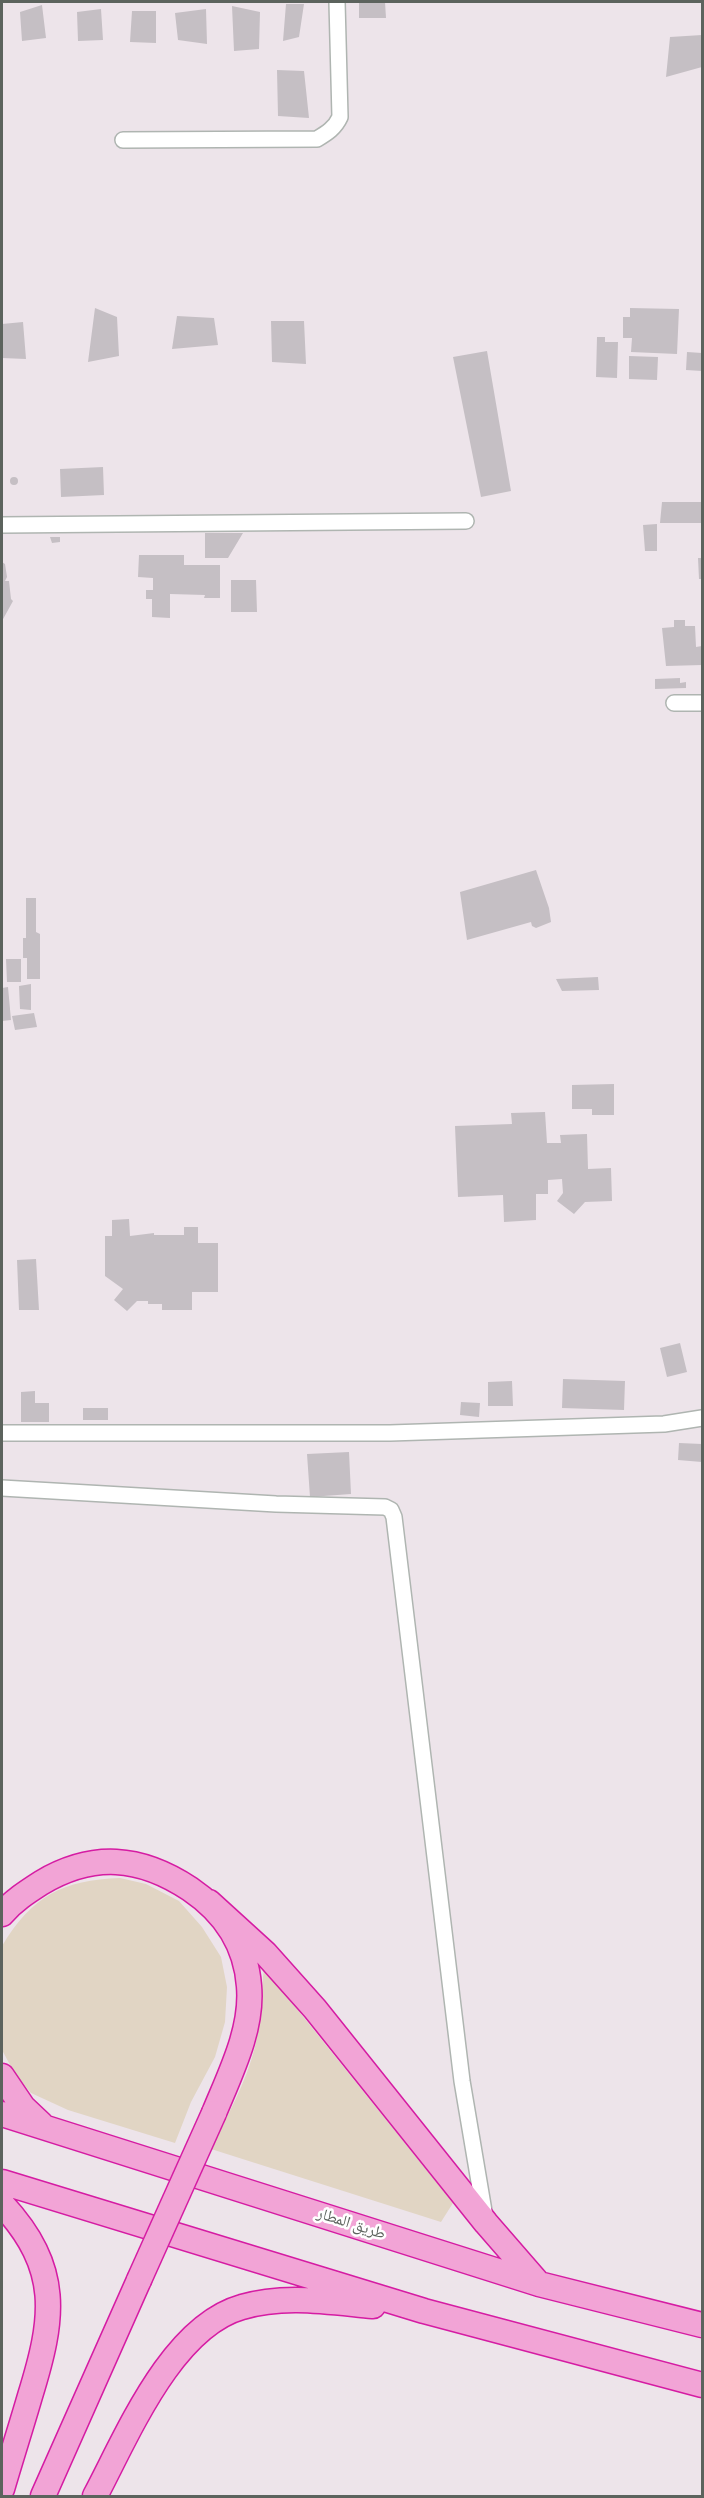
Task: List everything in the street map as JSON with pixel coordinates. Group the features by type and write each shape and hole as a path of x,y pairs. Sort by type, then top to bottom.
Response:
{"highway":[{"path":"4,1913 47,1880 73,1867 95,1862 118,1861 141,1865 163,1873 209,1902 265,1953 315,2009 486,2223 539,2284"},
{"path":"43,2496 234,2064 250,2002 247,1970 242,1953 225,1920 209,1902"},
{"path":"2,2076 23,2107 43,2126"},
{"name":"طريق المطار","path":"2,2114 539,2284 702,2325"},
{"path":"2,2182 424,2311 702,2385"},
{"path":"2,2204 26,2234 38,2256 46,2280 49,2307 48,2330 42,2359 2,2489"},
{"path":"95,2496 159,2378 179,2350 208,2324 240,2307 274,2301 308,2300 424,2311"}],"street":[{"path":"123,140 317,139 336,127 340,117 337,2"},
{"path":"2,525 466,521"},
{"path":"674,703 702,703"},
{"path":"2,1433 390,1433 664,1424 702,1418"},
{"path":"2,1488 276,1504 384,1507 391,1510 397,1540 462,2081 486,2223"}],"shaded area":[{"path":"120,1878 146,1884 179,1901 202,1927 221,1957 227,1987 225,2022 215,2057 191,2102 175,2143 68,2110 31,2093 15,2074 2,2050 2,1946 13,1929 37,1903 51,1894 82,1882"},
{"path":"264,1968 453,2203 441,2222 211,2149 236,2099 255,2047"}],"building":[{"path":"359,2 385,2 386,18 359,18"},
{"path":"286,4 304,4 299,37 283,41"},
{"path":"42,5 46,38 22,41 20,12"},
{"path":"232,6 260,12 259,49 234,51"},
{"path":"101,9 103,40 78,41 77,12"},
{"path":"206,9 207,44 178,40 175,13"},
{"path":"132,11 156,11 156,43 130,42"},
{"path":"702,35 702,67 666,77 670,37"},
{"path":"277,70 304,71 309,118 278,116"},
{"path":"95,308 117,317 119,356 88,362"},
{"path":"630,308 679,309 677,354 631,352 632,338 623,338 623,317 630,317"},
{"path":"177,316 214,318 218,345 172,349"},
{"path":"271,321 304,321 306,364 272,362"},
{"path":"23,322 26,359 2,358 2,324"},
{"path":"597,337 605,337 605,342 618,342 617,378 596,377"},
{"path":"487,351 511,491 481,497 453,357"},
{"path":"687,352 702,353 702,371 686,370"},
{"path":"629,356 658,357 657,380 629,379"},
{"path":"103,467 104,495 61,497 60,469"},
{"path":"14,477 18,481 14,485 10,481"},
{"path":"662,502 702,502 702,523 660,523"},
{"path":"657,524 657,551 645,551 643,525"},
{"path":"205,533 243,533 228,558 205,558"},
{"path":"50,537 60,537 60,542 52,543"},
{"path":"139,555 184,555 184,565 220,565 220,598 170,594 170,618 152,617 152,599 146,599 146,590 153,590 153,578 138,577"},
{"path":"698,558 702,558 702,579 699,579"},
{"path":"2,562 5,564 7,577 5,581 9,581 13,601 2,621"},
{"path":"231,580 256,580 257,612 231,612"},
{"path":"674,620 685,620 685,626 695,626 696,647 702,646 702,665 666,666 662,628 674,627"},
{"path":"680,678 680,683 686,682 686,688 655,689 655,679"},
{"path":"536,870 549,908 551,922 536,928 531,922 467,940 460,892"},
{"path":"26,898 36,898 36,932 40,934 40,979 27,979 27,958 23,958 23,938 26,938"},
{"path":"6,959 21,959 21,982 7,982"},
{"path":"598,977 599,990 562,991 556,979"},
{"path":"31,984 31,1010 20,1009 19,986"},
{"path":"8,987 11,1020 2,1021 2,988"},
{"path":"34,1013 37,1027 15,1030 12,1016"},
{"path":"614,1084 614,1115 592,1115 592,1109 572,1109 572,1085"},
{"path":"545,1112 547,1143 561,1143 560,1135 587,1134 588,1169 611,1168 612,1201 585,1202 574,1214 557,1201 563,1193 562,1179 548,1180 548,1194 536,1194 536,1220 504,1222 503,1195 458,1197 455,1126 512,1124 511,1113"},
{"path":"129,1219 130,1236 154,1233 154,1235 184,1235 184,1227 198,1227 198,1243 218,1243 218,1292 192,1292 192,1310 162,1310 162,1304 137,1301 127,1311 114,1300 123,1289 105,1276 105,1236 112,1236 112,1220"},
{"path":"36,1259 39,1310 19,1310 17,1260"},
{"path":"680,1343 687,1372 667,1377 660,1348"},
{"path":"563,1379 625,1381 624,1410 562,1408"},
{"path":"512,1381 513,1406 488,1406 488,1382"},
{"path":"35,1391 35,1403 49,1403 49,1422 21,1422 21,1392"},
{"path":"461,1402 480,1403 479,1417 460,1415"},
{"path":"83,1408 108,1408 108,1420 83,1420"},
{"path":"679,1443 702,1444 702,1462 678,1460"},
{"path":"349,1452 351,1494 310,1497 307,1454"}]}
